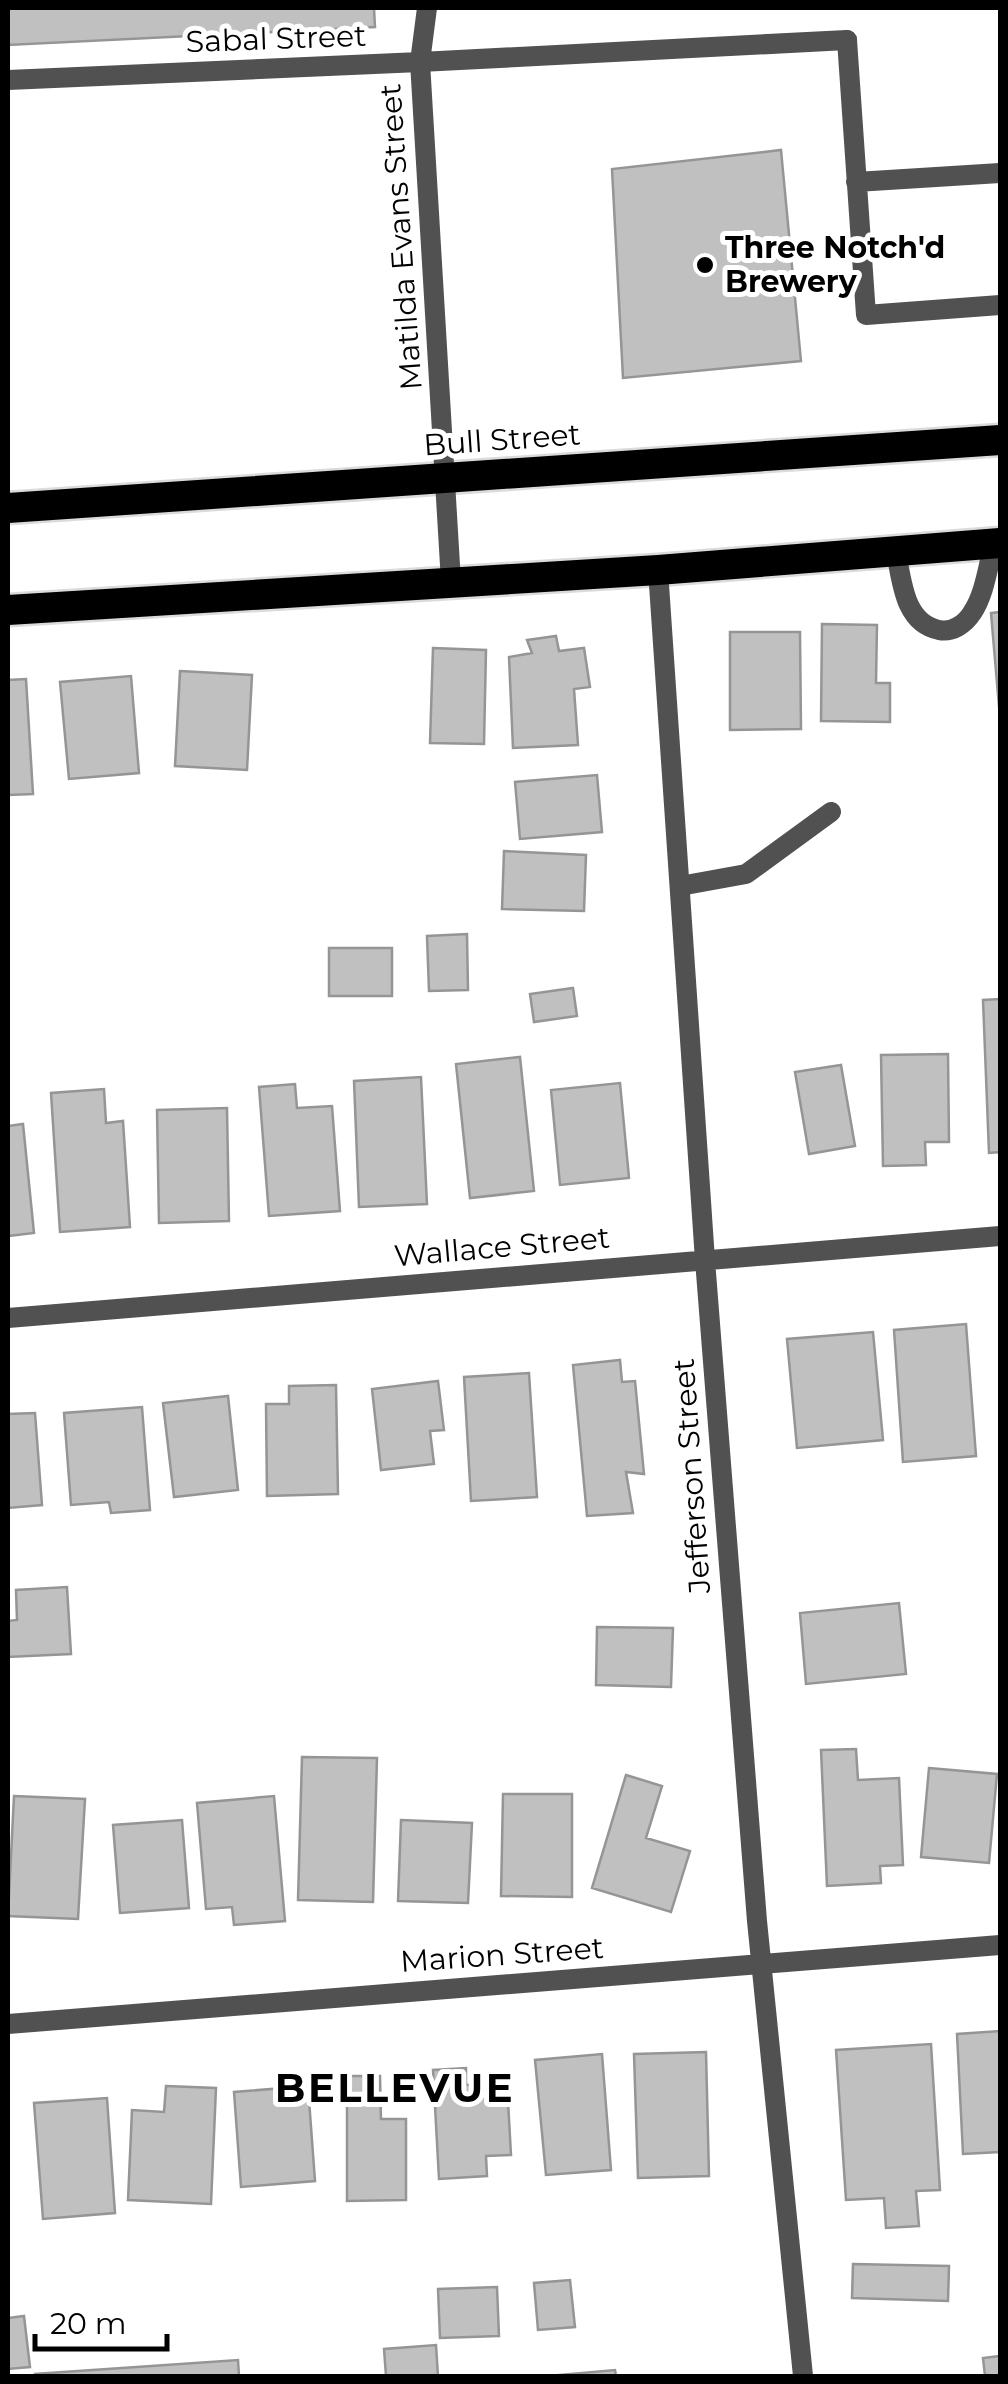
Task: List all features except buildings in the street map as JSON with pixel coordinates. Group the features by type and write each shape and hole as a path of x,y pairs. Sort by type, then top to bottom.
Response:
{"highway":[{"name":"Bull Street","path":"8,508 1000,440"},
{"path":"8,610 658,570 997,544"}],"street":[{"name":"Matilda Evans Street","path":"427,8 420,62 451,582"},
{"name":"Sabal Street","path":"8,80 847,40 856,182"},
{"path":"1000,173 856,182 866,315 1000,304"},
{"path":"896,552 908,604 920,622 948,632 972,612 997,544"},
{"name":"Jefferson Street","path":"658,570 705,1260 760,1965 804,2376"},
{"path":"680,886 746,874 831,812"},
{"name":"Wallace Street","path":"8,1318 1000,1236"},
{"name":"Marion Street","path":"8,2024 1000,1945"}],"place":[{"name":"Three Notch'd Brewery","path":"705,265"}],"district":[{"name":"BELLEVUE","path":"395,2088"}]}
